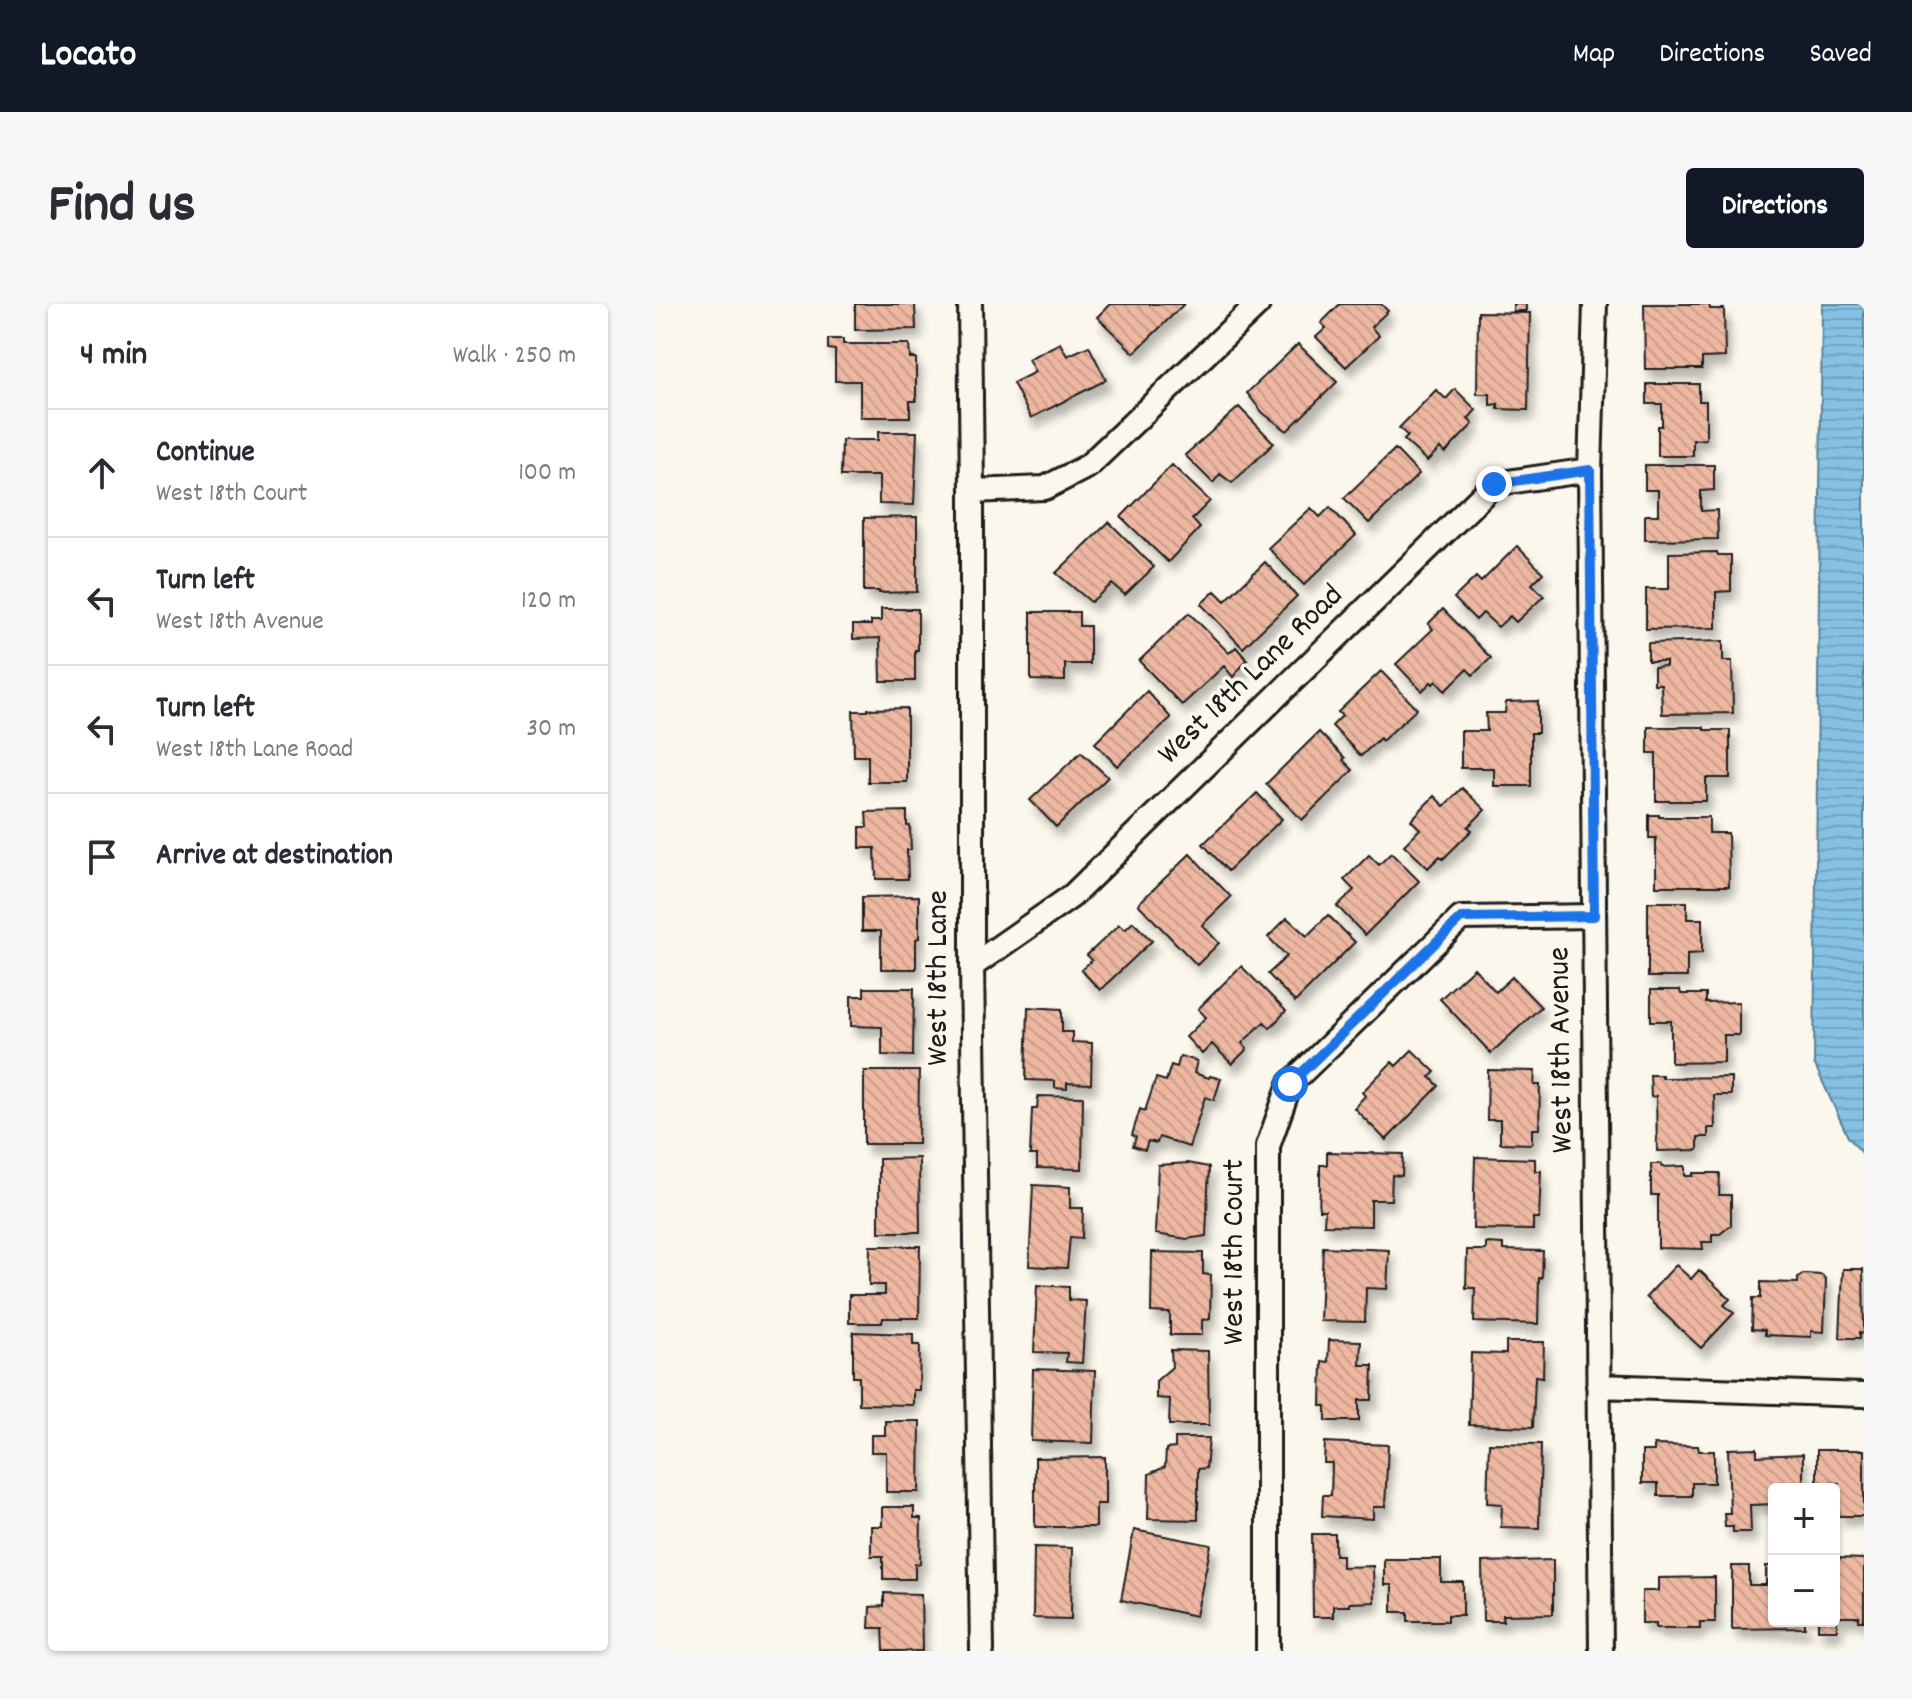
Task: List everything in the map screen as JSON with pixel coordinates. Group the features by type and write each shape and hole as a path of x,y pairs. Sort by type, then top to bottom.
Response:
{"street":[{"name":"West 18th Lane","path":"970,304 972,966 982,1651"},
{"path":"972,491 1045,488 1088,466 1258,304"},
{"name":"West 18th Avenue","path":"1595,304 1590,470 1601,1651"},
{"name":"West 18th Lane Road","path":"972,966 1072,896 1494,484 1590,470"},
{"name":"West 18th Court","path":"1268,1651 1268,1146 1290,1084 1461,918 1594,916"},
{"path":"1598,1386 1864,1395"}],"water":[{"path":"1822,304 1864,304 1864,1155 1848,1137 1814,1063"}],"building":[{"path":"855,304 915,304 916,329 855,330"},
{"path":"1110,304 1184,304 1134,353 1097,317"},
{"path":"1340,304 1381,304 1388,311 1371,327 1379,336 1346,367 1316,337 1326,328 1321,323"},
{"path":"1513,304 1526,304 1526,311 1513,311"},
{"path":"1644,304 1709,304 1710,309 1724,309 1725,357 1702,358 1702,369 1645,369"},
{"path":"1478,312 1530,313 1528,410 1498,409 1498,404 1490,405 1490,394 1477,394"},
{"path":"828,339 843,339 843,344 909,344 910,358 916,358 916,401 910,401 910,417 860,417 860,381 835,381 835,350 828,349"},
{"path":"1060,343 1067,356 1089,346 1106,380 1031,418 1013,383 1035,372 1028,359"},
{"path":"1298,344 1337,382 1287,431 1263,413 1247,393"},
{"path":"1647,384 1699,384 1699,401 1706,401 1706,439 1693,440 1693,456 1658,456 1662,404 1647,404"},
{"path":"1455,389 1476,410 1468,419 1473,424 1445,453 1440,448 1427,461 1404,440 1408,436 1399,428 1436,390 1446,399"},
{"path":"1239,407 1274,443 1232,483 1220,474 1213,483 1185,455"},
{"path":"878,432 917,432 914,505 879,504 879,476 841,476 842,440 878,440"},
{"path":"1395,449 1419,474 1369,523 1344,498"},
{"path":"1172,465 1210,501 1192,519 1200,528 1168,562 1121,517"},
{"path":"1645,465 1714,465 1714,490 1701,491 1701,511 1717,510 1718,539 1645,540 1645,515 1658,515 1658,490 1645,490"},
{"path":"1330,507 1356,535 1304,585 1268,548 1311,508 1320,517"},
{"path":"917,517 917,592 864,591 864,518"},
{"path":"1109,522 1154,567 1125,595 1112,584 1091,602 1056,573"},
{"path":"1517,546 1543,573 1532,584 1544,596 1516,622 1510,616 1498,627 1483,613 1476,620 1454,598 1476,577 1481,582"},
{"path":"1717,552 1718,555 1731,555 1731,591 1716,592 1716,628 1646,629 1646,589 1669,589 1669,553"},
{"path":"1265,562 1297,596 1243,648 1201,604 1215,591 1225,601"},
{"path":"881,609 918,609 915,681 881,681 880,638 853,639 853,625 871,625 871,621 881,621"},
{"path":"1443,609 1491,658 1473,675 1467,669 1445,691 1436,681 1422,691 1396,664 1433,629 1428,624"},
{"path":"1031,612 1079,612 1079,626 1090,626 1090,664 1065,664 1065,681 1031,680"},
{"path":"1189,613 1229,653 1236,647 1247,660 1233,677 1224,666 1182,705 1139,661"},
{"path":"1723,641 1723,661 1732,661 1733,713 1662,714 1661,684 1654,684 1654,667 1666,666 1666,661 1648,661 1648,643"},
{"path":"1381,671 1417,709 1361,756 1332,726 1342,716 1338,712"},
{"path":"1147,691 1171,718 1117,766 1095,743"},
{"path":"1538,701 1538,733 1531,733 1531,786 1494,786 1494,768 1461,768 1461,731 1487,731 1486,713 1505,713 1506,702"},
{"path":"907,708 907,782 868,782 868,756 854,756 853,711"},
{"path":"1648,727 1730,730 1730,778 1706,778 1706,801 1656,801 1656,753 1648,753"},
{"path":"1319,732 1353,770 1302,820 1266,784"},
{"path":"1081,752 1108,777 1056,827 1030,800"},
{"path":"1462,788 1485,810 1468,827 1472,830 1443,859 1440,856 1428,868 1404,845 1420,829 1411,820 1434,796 1444,806"},
{"path":"1257,793 1282,819 1228,871 1203,844"},
{"path":"907,811 911,850 907,850 908,879 876,879 875,848 860,848 860,827 867,827 866,812"},
{"path":"1649,815 1709,817 1709,833 1728,833 1729,886 1656,886 1656,838 1649,838"},
{"path":"1391,853 1419,881 1365,935 1337,906 1354,890 1344,880 1369,855 1379,865"},
{"path":"1190,854 1231,897 1202,925 1219,943 1197,965 1138,904"},
{"path":"919,896 916,969 881,969 881,931 862,931 862,897"},
{"path":"1648,902 1687,902 1687,919 1702,919 1702,953 1687,954 1687,977 1648,977"},
{"path":"1328,915 1355,942 1295,1002 1268,974 1287,956 1268,937 1287,918 1307,936"},
{"path":"1133,922 1152,941 1100,990 1081,970 1092,960 1087,955 1119,925 1125,930"},
{"path":"1241,966 1286,1011 1270,1028 1264,1022 1242,1043 1247,1049 1232,1064 1212,1044 1202,1054 1186,1037 1206,1017 1198,1009"},
{"path":"1474,968 1496,992 1512,977 1541,1007 1491,1053 1440,999"},
{"path":"864,988 914,988 913,1056 882,1055 882,1027 851,1026 851,996 864,996"},
{"path":"1651,990 1706,994 1706,1003 1739,1002 1739,1035 1724,1035 1724,1062 1671,1063 1671,1021 1651,1021"},
{"path":"1028,1007 1062,1009 1062,1032 1072,1032 1072,1042 1092,1043 1091,1084 1067,1083 1067,1089 1055,1088 1055,1081 1026,1080"},
{"path":"1412,1050 1435,1072 1430,1077 1439,1086 1386,1140 1354,1108 1365,1096 1362,1092 1392,1062 1396,1066"},
{"path":"1180,1056 1197,1061 1194,1073 1221,1079 1214,1100 1205,1097 1189,1147 1159,1137 1157,1143 1148,1141 1145,1150 1133,1146 1136,1137 1132,1135 1140,1109 1145,1111 1156,1078 1166,1081 1171,1065 1177,1067"},
{"path":"1488,1070 1535,1071 1534,1085 1540,1085 1539,1129 1532,1129 1532,1144 1500,1143 1500,1120 1487,1120"},
{"path":"864,1071 919,1071 918,1144 864,1144"},
{"path":"1650,1075 1662,1075 1662,1078 1731,1077 1731,1095 1714,1095 1715,1128 1708,1128 1708,1137 1698,1137 1698,1150 1657,1151 1656,1096 1651,1097"},
{"path":"1038,1096 1083,1097 1082,1169 1037,1168 1037,1155 1030,1155 1032,1109 1037,1109"},
{"path":"1327,1152 1403,1154 1402,1176 1392,1175 1391,1200 1371,1200 1371,1226 1324,1225 1325,1210 1319,1210 1320,1165 1327,1165"},
{"path":"1475,1157 1535,1159 1535,1171 1541,1171 1539,1218 1533,1218 1533,1230 1473,1229"},
{"path":"919,1158 920,1232 879,1232 879,1159"},
{"path":"1188,1163 1209,1167 1206,1236 1187,1239 1155,1234 1158,1165"},
{"path":"1651,1164 1685,1166 1685,1176 1720,1173 1719,1195 1731,1195 1731,1225 1720,1234 1712,1234 1712,1242 1702,1242 1703,1249 1658,1248 1658,1195 1651,1195"},
{"path":"1033,1185 1070,1187 1070,1208 1083,1208 1082,1238 1070,1237 1067,1268 1029,1266"},
{"path":"1486,1243 1503,1244 1503,1250 1543,1251 1538,1324 1474,1322 1475,1288 1466,1288 1467,1250 1486,1250"},
{"path":"870,1246 920,1246 919,1318 883,1318 882,1323 849,1323 849,1295 885,1295 885,1285 869,1285"},
{"path":"1323,1247 1389,1250 1387,1289 1366,1288 1365,1322 1320,1321"},
{"path":"1152,1252 1203,1253 1203,1274 1211,1275 1210,1319 1202,1320 1202,1335 1170,1335 1170,1313 1151,1312"},
{"path":"1676,1265 1691,1279 1699,1270 1730,1299 1724,1305 1734,1313 1701,1348 1646,1297"},
{"path":"1843,1269 1863,1269 1864,1333 1860,1332 1860,1338 1840,1338"},
{"path":"1803,1274 1822,1275 1826,1280 1824,1332 1811,1331 1811,1337 1765,1335 1765,1330 1752,1329 1753,1298 1761,1298 1761,1282 1798,1283 1798,1278"},
{"path":"1037,1285 1069,1287 1069,1300 1086,1301 1082,1363 1066,1362 1067,1353 1034,1352"},
{"path":"853,1332 913,1334 913,1345 920,1345 919,1390 913,1390 913,1405 859,1404 859,1377 853,1377"},
{"path":"1329,1340 1361,1341 1360,1365 1373,1365 1372,1400 1359,1400 1359,1421 1326,1421 1326,1406 1321,1406 1322,1361 1328,1362"},
{"path":"1506,1342 1544,1342 1543,1377 1535,1376 1533,1427 1469,1425 1471,1353 1506,1354"},
{"path":"1171,1350 1208,1351 1209,1425 1169,1425 1170,1399 1156,1398 1156,1381 1172,1367"},
{"path":"1033,1369 1095,1371 1093,1443 1031,1441"},
{"path":"885,1421 920,1421 919,1492 886,1492 886,1452 871,1452 871,1435 885,1435"},
{"path":"1175,1438 1209,1438 1206,1468 1198,1469 1198,1520 1148,1519 1149,1474 1165,1467 1166,1449 1175,1448"},
{"path":"1325,1442 1388,1445 1385,1507 1373,1507 1373,1519 1322,1516 1323,1495 1331,1495 1332,1463 1324,1463"},
{"path":"1489,1443 1541,1444 1539,1528 1501,1527 1502,1504 1487,1503"},
{"path":"1654,1445 1698,1446 1699,1451 1714,1451 1714,1483 1692,1483 1692,1496 1658,1496 1658,1483 1642,1483 1642,1451 1654,1451"},
{"path":"1757,1448 1757,1456 1803,1454 1803,1483 1768,1483 1768,1504 1750,1505 1751,1532 1733,1532 1733,1527 1725,1527 1724,1513 1730,1513 1728,1449"},
{"path":"1817,1450 1864,1450 1864,1516 1840,1516 1840,1483 1817,1483"},
{"path":"1105,1457 1105,1504 1096,1504 1096,1527 1035,1527 1035,1458"},
{"path":"882,1507 914,1507 914,1518 921,1518 920,1564 915,1564 915,1579 883,1579 883,1556 871,1556 871,1526 882,1526"},
{"path":"1134,1530 1211,1545 1196,1616 1121,1600"},
{"path":"1312,1534 1335,1534 1335,1555 1342,1555 1342,1567 1373,1566 1374,1602 1333,1606 1333,1617 1313,1617"},
{"path":"1034,1547 1072,1548 1071,1619 1033,1618"},
{"path":"1840,1558 1864,1559 1864,1621 1859,1621 1859,1617 1840,1617"},
{"path":"1384,1559 1441,1559 1441,1582 1463,1582 1463,1615 1448,1615 1448,1621 1408,1621 1408,1612 1392,1612 1392,1585 1384,1585"},
{"path":"1553,1560 1553,1614 1503,1615 1503,1621 1483,1621 1482,1562"},
{"path":"1732,1566 1749,1566 1749,1585 1766,1585 1768,1566 1768,1627 1805,1627 1805,1628 1732,1629"},
{"path":"1715,1577 1715,1622 1700,1622 1700,1628 1656,1628 1656,1623 1642,1623 1642,1591 1658,1591 1658,1578"},
{"path":"884,1593 921,1594 922,1651 884,1651 883,1628 869,1628 870,1607 884,1606"},
{"path":"1818,1627 1837,1627 1837,1630 1818,1630"}],"route":[{"path":"1290,1084 1461,918 1594,916 1590,470 1494,484"}]}
